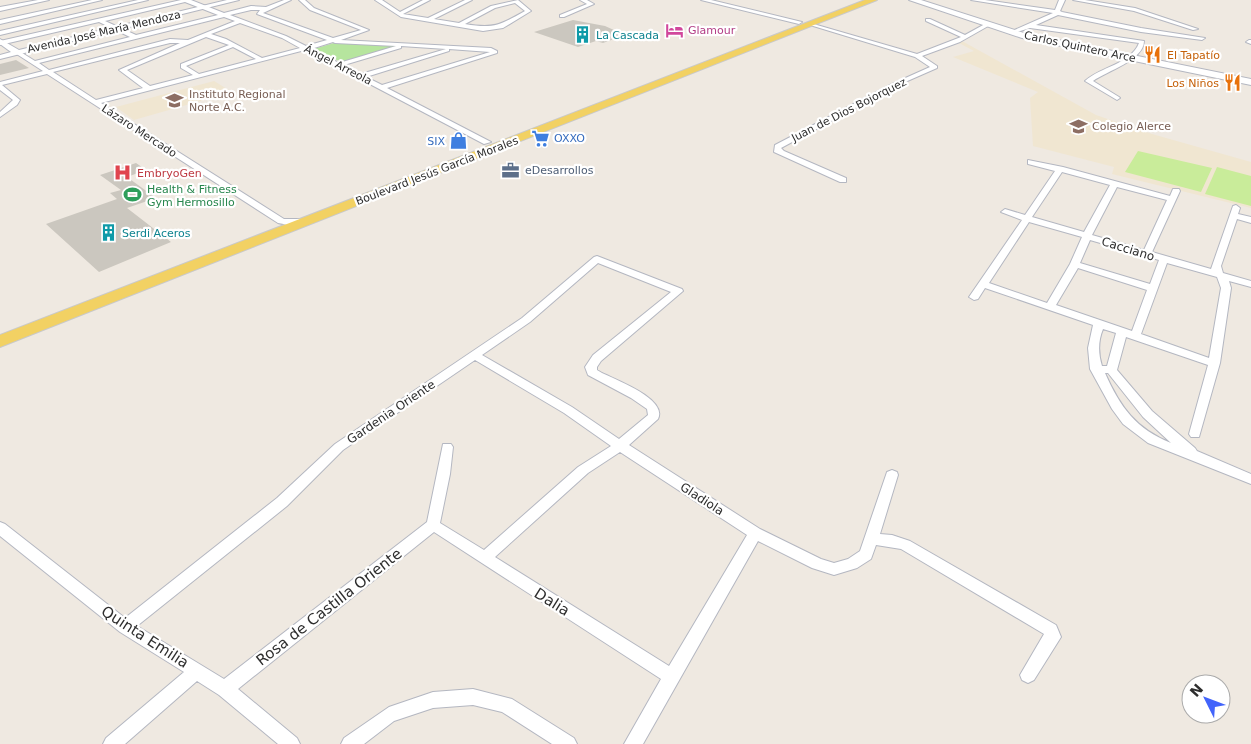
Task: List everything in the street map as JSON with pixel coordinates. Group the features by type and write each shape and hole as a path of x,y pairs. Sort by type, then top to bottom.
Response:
{"main road":[{"name":"Boulevard Jesús García Morales","path":"0,341 308,221 537,127 856,0"},
{"name":"Boulevard Jesús García Morales","path":"0,330 487,142 537,127 873,0"},
{"name":"Carlos Quintero Arce","path":"913,0 1014,32"},
{"name":"Carlos Quintero Arce","path":"921,0 1014,32 1251,80"}],"street":[{"path":"0,10 46,0"},
{"path":"62,0 152,45"},
{"path":"0,22 100,0"},
{"path":"0,33 145,0"},
{"path":"1,42 186,0"},
{"name":"Ángel Arreola","path":"186,0 238,21 268,30 307,48 487,142"},
{"name":"Avenida José María Mendoza","path":"0,57 236,0"},
{"path":"148,88 122,70 288,0"},
{"path":"95,102 335,41 366,30 312,9 302,0"},
{"path":"399,14 427,0"},
{"path":"427,21 469,0"},
{"path":"382,1 399,14 427,21 458,26 491,29 501,27 528,11 516,0 494,7 458,26"},
{"path":"562,16 591,4 583,0"},
{"path":"704,0 799,22"},
{"path":"974,0 1058,13 1141,30 1202,38"},
{"path":"1014,32 1058,13 1062,0"},
{"path":"1076,0 1136,10 1195,29"},
{"path":"33,63 253,7 267,9"},
{"path":"258,13 335,41 489,49 495,52 383,87"},
{"path":"928,20 965,37"},
{"path":"812,24 917,56 965,37 987,24"},
{"path":"1030,26 1142,42 1139,50 1131,56 1088,81 1117,98"},
{"path":"207,35 234,45 260,59"},
{"path":"0,86 152,45 175,40 192,42"},
{"name":"Lázaro Mercado","path":"1,42 33,63 51,72 281,221"},
{"path":"197,75 183,67 183,65 234,45"},
{"path":"338,65 408,45"},
{"path":"360,76 455,48"},
{"name":"Juan de Dios Bojorquez","path":"843,180 777,150 778,147 894,85 935,68 933,64 917,56"},
{"path":"0,86 17,100 16,104 0,115"},
{"path":"0,100 14,96"},
{"path":"1030,162 1115,184 1174,195 1147,254"},
{"path":"974,297 1060,170"},
{"path":"1050,307 1075,264 1087,236 1115,184"},
{"name":"Cacciano","path":"1005,212 1251,284"},
{"path":"1195,434 1214,363 1226,288 1216,266 1235,212 1251,220"},
{"path":"281,221 293,223 308,221"},
{"name":"Gardenia Oriente","path":"125,627 282,502 339,447 526,320 597,259 678,291 597,358 591,366 592,372 601,379 647,402 653,409 654,416 620,446"},
{"path":"1135,336 1164,259"},
{"path":"1075,264 1152,288"},
{"path":"983,284 1214,363"},
{"path":"1099,324 1094,336 1092,352 1096,369 1126,420 1137,430 1161,445 1201,458 1251,479"},
{"path":"1111,370 1122,332"},
{"name":"Gladiola","path":"474,355 552,399 620,446 755,533 817,564 834,569 852,564 866,555 892,475"},
{"path":"1096,369 1111,370 1160,429 1201,458"},
{"path":"485,558 583,470 620,446"},
{"path":"433,525 444,474 447,447"},
{"name":"Dalia","path":"433,525 531,589 672,676"},
{"name":"Rosa de Castilla Oriente","path":"225,689 433,525"},
{"name":"Quinta Emilia","path":"0,528 125,627 225,689 291,744"},
{"path":"633,744 755,533"},
{"path":"871,539 892,541 905,546 1051,630 1053,637 1028,675"},
{"path":"112,744 196,670"},
{"path":"350,744 389,715 432,700 473,697 506,705 568,744"}],"shaded area":[{"name":"Colegio Alerce","path":"962,41 1096,115 1152,134 1251,162 1251,208 1112,174 1114,167 1033,146 1030,98 1038,92 953,57 974,51 959,43"},
{"name":"Instituto Regional Norte A.C.","path":"214,81 232,92 134,120 116,107"}],"green space":[{"path":"337,42 398,46 341,62 314,49"},
{"path":"1138,151 1212,168 1201,192 1125,172"},
{"path":"1217,167 1251,176 1251,206 1205,194"}],"building":[{"name":"La Cascada","path":"573,20 605,26 625,35 603,43 596,41 578,47 534,32"},
{"path":"16,60 29,68 0,75 0,64"},
{"name":"Serdi Aceros","path":"136,163 146,170 127,177 156,198 127,208 171,242 99,272 46,224 117,199 110,193 121,190 100,175"}],"place":[{"name":"Glamour","path":"674,30"},
{"name":"La Cascada","path":"582,35"},
{"name":"El Tapatío","path":"1153,55"},
{"name":"Los Niños","path":"1233,83"},
{"name":"Instituto Regional Norte A.C.","path":"175,100"},
{"name":"Colegio Alerce","path":"1078,126"},
{"name":"OXXO","path":"540,138"},
{"name":"SIX","path":"459,141"},
{"name":"eDesarrollos","path":"511,170"},
{"name":"EmbryoGen","path":"123,173"},
{"name":"Health & Fitness Gym Hermosillo","path":"133,195"},
{"name":"Serdi Aceros","path":"108,233"}]}
